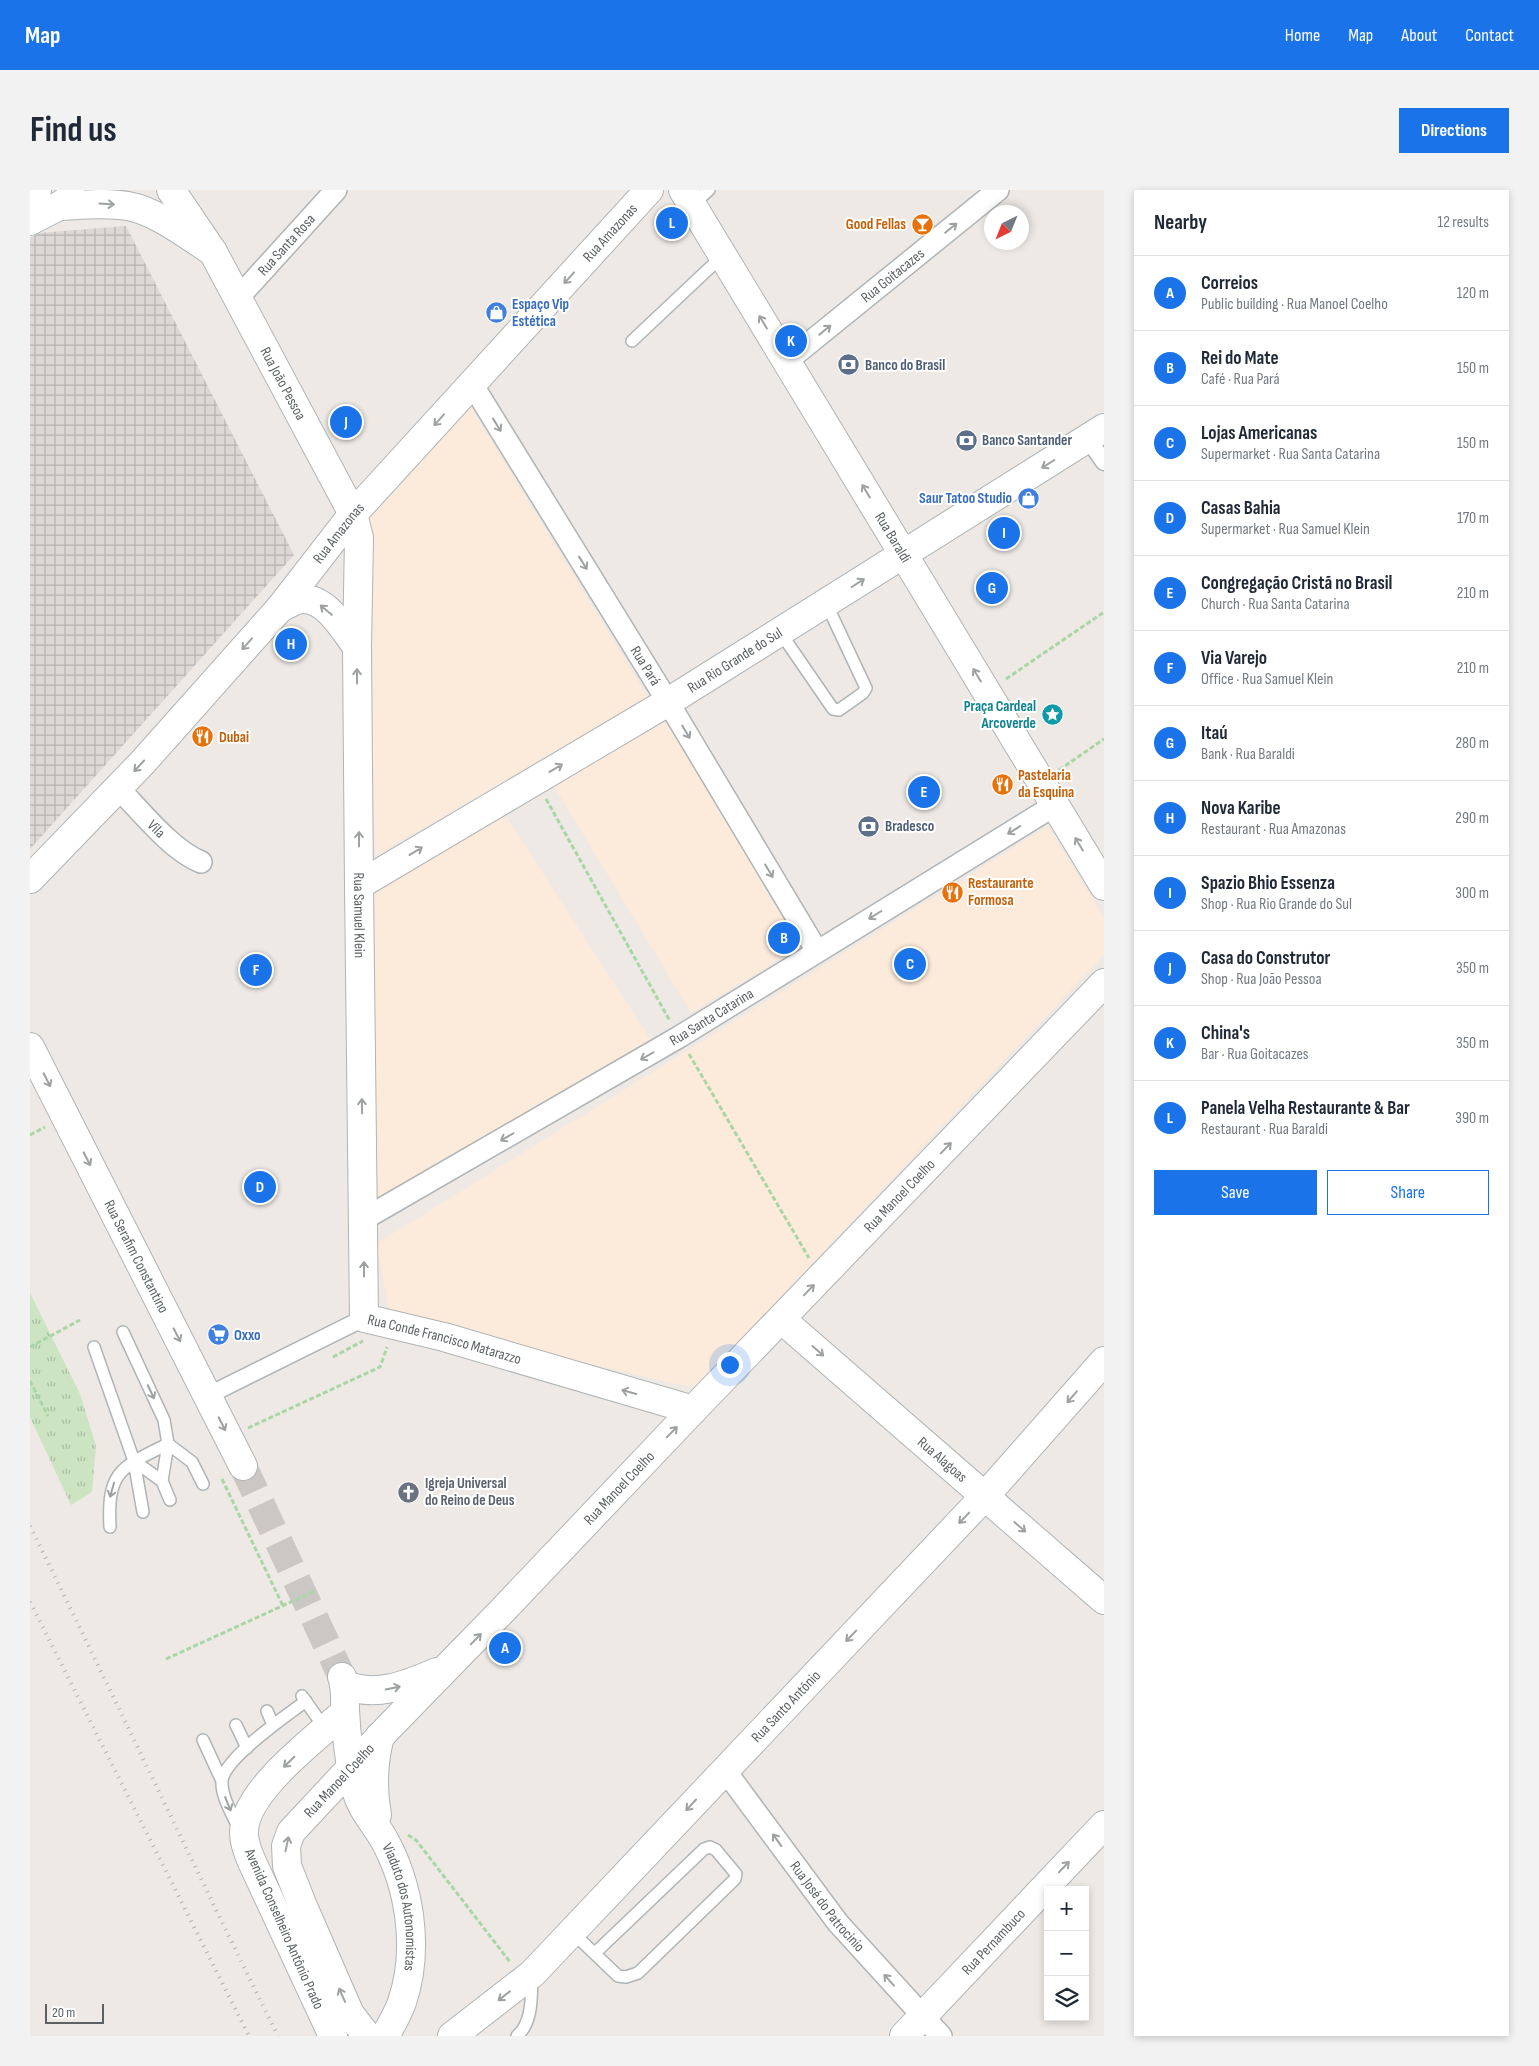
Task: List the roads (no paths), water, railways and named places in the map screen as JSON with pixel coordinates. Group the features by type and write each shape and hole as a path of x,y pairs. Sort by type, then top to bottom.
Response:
{"street":[{"path":"37,190 31,211 58,206 99,204 129,206 144,210 213,252"},
{"path":"58,206 82,190"},
{"name":"Rua João Pessoa","path":"171,190 213,252 353,514"},
{"name":"Rua João Pessoa","path":"185,190 200,201 216,237 213,252"},
{"name":"Rua Santa Rosa","path":"238,298 336,190"},
{"name":"Rua Amazonas","path":"30,879 118,788 280,608 353,514 649,190"},
{"name":"Rua Goitacazes","path":"787,361 998,190"},
{"name":"Rua Baraldi","path":"694,195 724,258 1104,886"},
{"name":"Rua Pará","path":"472,384 668,702 816,951"},
{"path":"1096,434 1104,462"},
{"name":"Rua Rio Grande do Sul","path":"359,885 668,702 1096,434"},
{"name":"Rua Samuel Klein","path":"353,514 359,538 357,647 364,1318"},
{"path":"280,608 301,599 313,601 336,619 357,647"},
{"name":"Vila","path":"118,788 176,846 191,858 201,862"},
{"name":"Rua Santa Catarina","path":"364,1219 679,1037 816,951 1048,793"},
{"name":"Rua Manoel Coelho","path":"367,2036 350,2014 302,1904 288,1866 285,1855 287,1840 297,1824 314,1809 352,1765 449,1667 693,1410 1104,983"},
{"name":"Rua Serafim Constantino","path":"30,1047 228,1437 233,1472"},
{"name":"Rua Conde Francisco Matarazzo","path":"208,1396 364,1318 444,1337 693,1410"},
{"name":"Rua Alagoas","path":"781,1319 1104,1600"},
{"name":"Rua Santo Antônio","path":"452,2036 528,1977 572,1932 724,1769 985,1496 1104,1360"},
{"path":"375,1822 356,1792 344,1691 387,1689 416,1681 449,1667"},
{"name":"Avenida Conselheiro Antônio Prado","path":"332,2036 252,1862 244,1842 244,1824 253,1802 268,1784 330,1737 344,1691"},
{"path":"375,1822 373,1778 380,1736"},
{"name":"Rua José do Patrocinio","path":"724,1769 838,1923 941,2036"},
{"path":"314,1809 328,1807 344,1808 375,1822"},
{"name":"Viaduto dos Autonomistas","path":"375,1822 405,1892 410,1946 410,1967 402,2003 385,2036"},
{"name":"Rua Pernambuco","path":"904,2036 1104,1825"}],"lane":[{"path":"632,341 718,260 724,258"},
{"path":"780,632 834,709 839,710 863,693 866,688 826,603"},
{"path":"123,1332 164,1420 168,1444 162,1481"},
{"path":"94,1347 134,1461 143,1512"},
{"path":"110,1527 110,1497 116,1477 134,1461 168,1444"},
{"path":"168,1444 192,1462 203,1484"},
{"path":"134,1461 162,1481 170,1500"},
{"path":"222,1781 229,1767 247,1748 304,1698 330,1737 352,1765"},
{"path":"267,1711 273,1725"},
{"path":"236,1725 247,1748"},
{"path":"203,1740 222,1781 226,1799 244,1842"},
{"path":"572,1932 595,1954 618,1976 626,1978 638,1973 736,1879 736,1874 716,1850 710,1847 704,1849 595,1954"},
{"path":"517,2036 525,2026 530,2010 528,1977"}],"tunnel":[{"path":"243,1466 342,1677"}],"railway":[{"path":"30,1526 278,2036"},
{"path":"30,1602 249,2036"}],"place":[{"name":"Panela Velha Restaurante & Bar","path":"672,223"},
{"name":"Good Fellas","path":"922,224"},
{"name":"Espaço Vip Estética","path":"496,313"},
{"name":"China's","path":"791,341"},
{"name":"Banco do Brasil","path":"849,365"},
{"name":"Casa do Construtor","path":"346,422"},
{"name":"Banco Santander","path":"966,440"},
{"name":"Saur Tatoo Studio","path":"1028,498"},
{"name":"Spazio Bhio Essenza","path":"1004,533"},
{"name":"Itaú","path":"992,588"},
{"name":"Nova Karibe","path":"291,644"},
{"name":"Praça Cardeal Arcoverde","path":"1052,715"},
{"name":"Dubai","path":"203,737"},
{"name":"Pastelaria da Esquina","path":"1002,784"},
{"name":"Congregação Cristã no Brasil","path":"924,792"},
{"name":"Bradesco","path":"869,826"},
{"name":"Restaurante Formosa","path":"952,892"},
{"name":"Rei do Mate","path":"784,938"},
{"name":"Lojas Americanas","path":"910,964"},
{"name":"Via Varejo","path":"256,970"},
{"name":"Casas Bahia","path":"260,1187"},
{"name":"Oxxo","path":"218,1335"},
{"name":"Igreja Universal do Reino de Deus","path":"409,1492"},
{"name":"Correios","path":"505,1648"}]}
